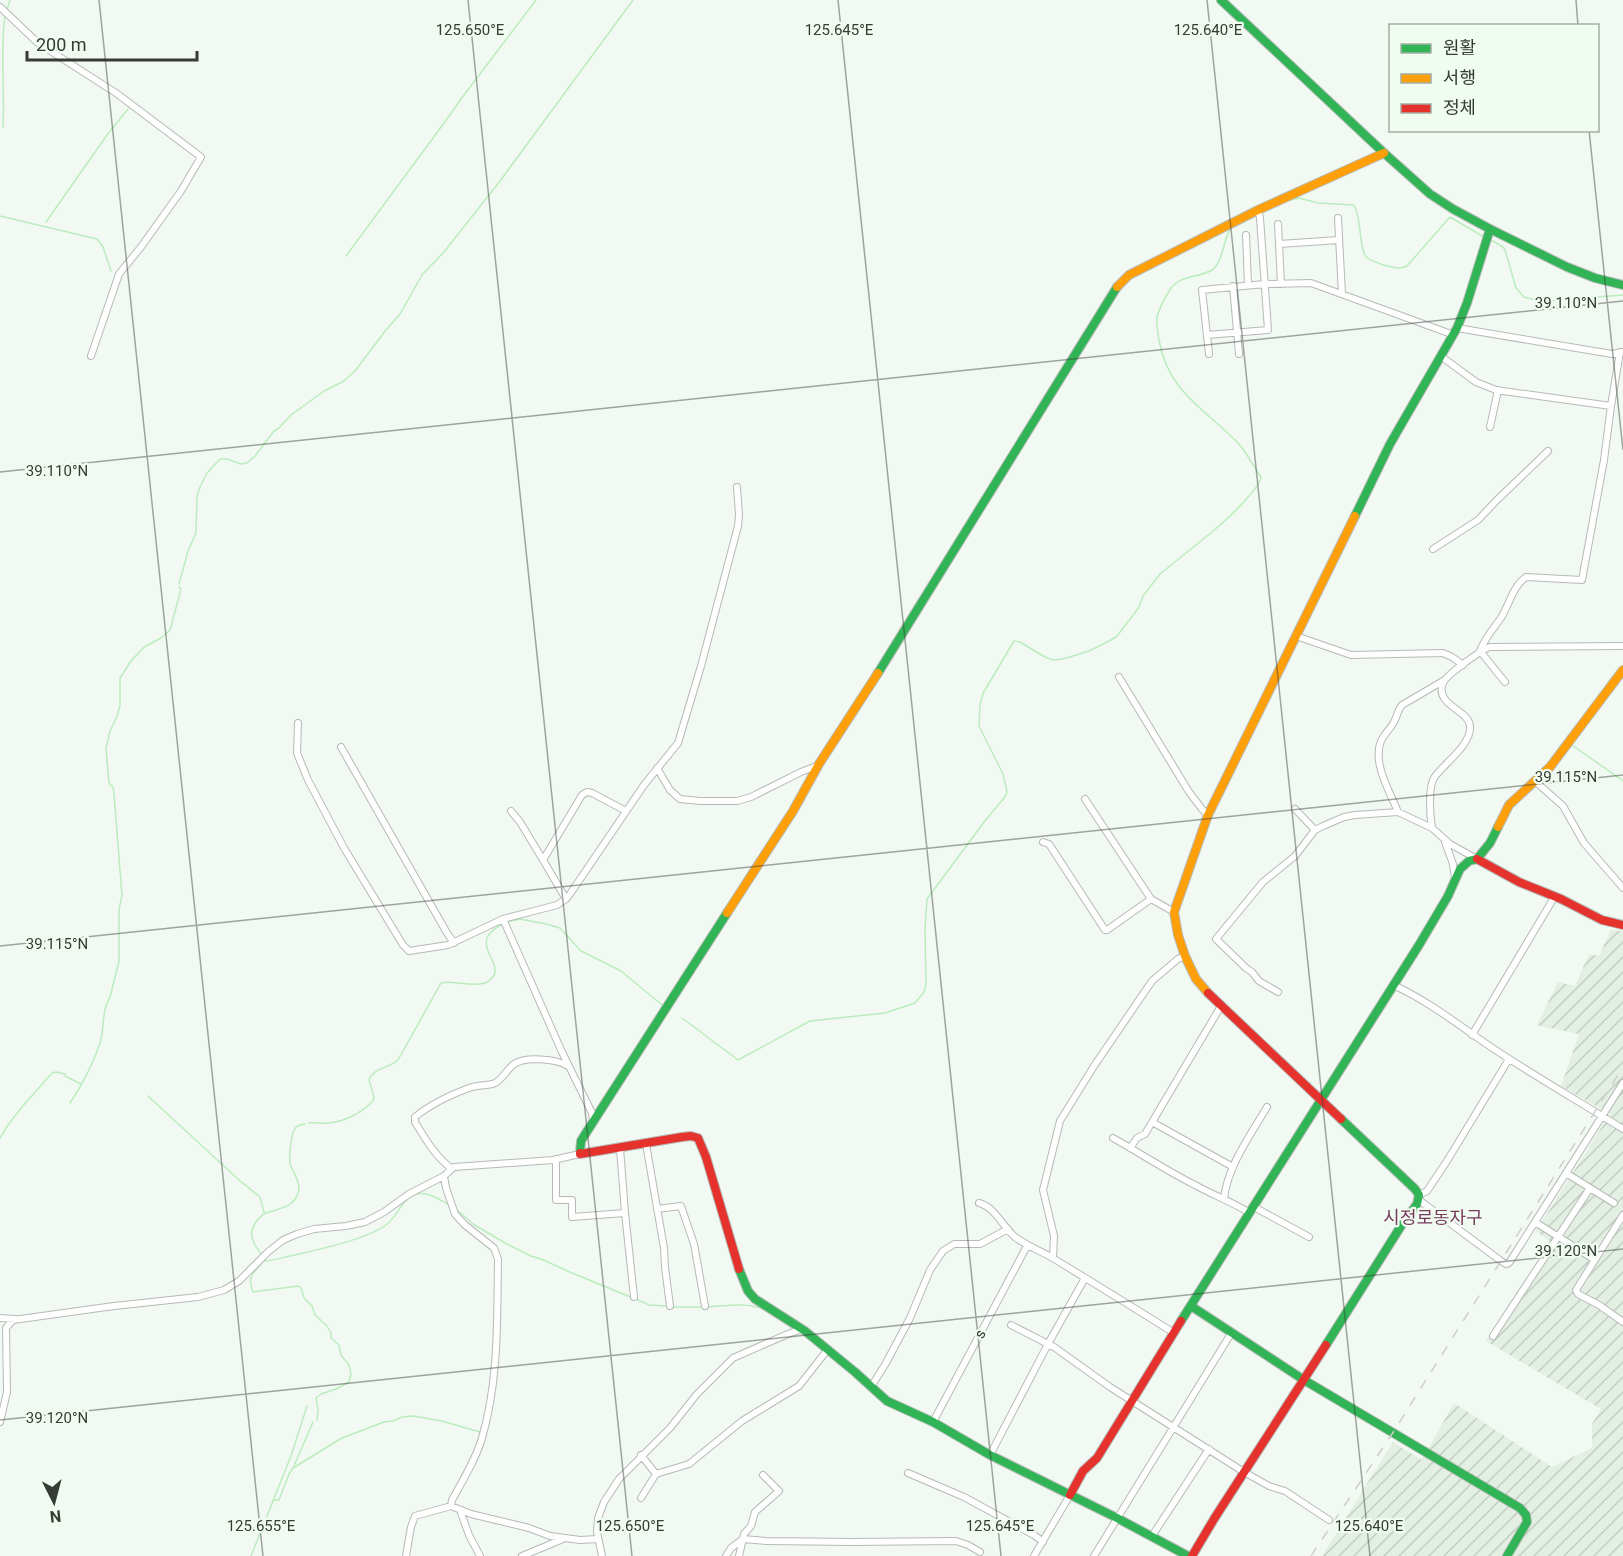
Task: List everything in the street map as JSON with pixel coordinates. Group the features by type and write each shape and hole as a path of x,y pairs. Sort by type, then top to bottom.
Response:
{"street":[{"path":"1221,0 1430,194 1490,229 1575,271 1623,285"},
{"path":"4,10 38,42 116,93 201,157 181,191 119,274 91,356"},
{"path":"580,1154 581,1141 593,1121 793,811 819,764 854,712 1118,286 1129,275 1258,210 1384,153"},
{"path":"1207,335 1268,330 1258,210"},
{"path":"1338,218 1342,294"},
{"path":"1278,224 1281,284"},
{"path":"1490,229 1455,331 1390,444 1234,760 1208,815 1174,912 1185,956 1202,987 1415,1189 1419,1197 1506,1264 1511,1260 1623,1083"},
{"path":"1246,235 1248,285"},
{"path":"1279,244 1339,240"},
{"path":"1209,354 1202,290 1248,285 1311,283 1455,331 1612,354 1622,352 1582,580 1524,578 1517,585 1480,651"},
{"path":"1233,286 1239,354"},
{"path":"1442,357 1476,382 1498,390 1611,406"},
{"path":"1490,427 1498,390"},
{"path":"1433,549 1478,520 1548,450"},
{"path":"298,723 297,753 308,780 344,848 403,945 409,951 442,947 503,920 557,905 566,899 657,768 678,744 738,526 737,488"},
{"path":"1296,636 1351,655 1443,653 1463,665"},
{"path":"1398,812 1381,769 1379,756 1381,742 1395,721 1402,705 1444,680 1485,648 1496,646 1623,646"},
{"path":"1480,651 1505,682"},
{"path":"1034,1556 1083,1471 1097,1458 1431,925 1455,882 1460,868 1469,861 1478,859 1490,843 1509,805 1551,767 1623,670"},
{"path":"1119,677 1189,792 1208,815"},
{"path":"1432,828 1430,803 1433,781 1455,756 1470,728 1468,720 1444,698 1442,689 1444,680"},
{"path":"341,747 454,942"},
{"path":"657,768 670,790 680,799 737,801 751,797 819,764"},
{"path":"1536,782 1563,806 1584,843 1623,888"},
{"path":"543,860 582,795 587,792 626,811"},
{"path":"1085,799 1151,899 1174,912"},
{"path":"1295,809 1316,830"},
{"path":"511,811 533,841 566,899"},
{"path":"1278,992 1259,981 1216,939 1263,882 1295,856 1316,830 1344,817 1354,815 1398,812 1432,828 1469,856 1519,882 1555,896 1596,917 1623,925"},
{"path":"1443,838 1453,864 1455,882"},
{"path":"1043,842 1048,844 1105,930 1151,899"},
{"path":"1472,1035 1555,896"},
{"path":"503,920 568,1066 592,1113 593,1121"},
{"path":"1053,1258 1054,1236 1043,1190 1060,1121 1152,981 1178,959 1185,956"},
{"path":"1393,985 1623,1129"},
{"path":"1130,1148 1137,1138 1145,1134 1221,1006"},
{"path":"0,1318 16,1319 212,1294 240,1281 283,1240 314,1229 346,1227 365,1222 409,1194 444,1176 452,1168 556,1159 687,1136 695,1137 700,1141 736,1262 748,1291 762,1304 805,1331 887,1401 933,1422 990,1455 1190,1556 1419,1197 1427,1191 1447,1161 1509,1059"},
{"path":"452,1168 433,1151 415,1122 415,1117 434,1104 474,1087 495,1083 513,1064 519,1061 552,1060 568,1066"},
{"path":"1224,1199 1225,1187 1233,1167 1267,1107"},
{"path":"1152,1122 1233,1167"},
{"path":"1113,1138 1192,1184 1309,1237"},
{"path":"646,1144 664,1248 664,1267 670,1306"},
{"path":"620,1148 634,1297"},
{"path":"556,1159 556,1200 572,1200 572,1217 625,1213"},
{"path":"1566,1173 1614,1203"},
{"path":"444,1176 455,1214 494,1248 498,1259 493,1393 482,1439 451,1506"},
{"path":"1493,1336 1590,1188"},
{"path":"979,1203 990,1209 1027,1246 1053,1258 1174,1333"},
{"path":"657,1209 681,1206 694,1244 705,1306"},
{"path":"1623,1215 1576,1292 1623,1322"},
{"path":"1534,1222 1595,1260"},
{"path":"871,1388 910,1318 930,1270 944,1251 954,1244 980,1244 1008,1229"},
{"name":"s","path":"933,1422 1027,1246"},
{"path":"990,1455 1085,1278"},
{"path":"1191,1306 1304,1380 1524,1511 1528,1516 1526,1525 1506,1556"},
{"path":"0,1422 7,1392 6,1328 16,1319"},
{"path":"1011,1325 1066,1355 1110,1387 1244,1472 1269,1486 1285,1491 1329,1520"},
{"path":"602,1556 598,1539 598,1518 604,1502 619,1479 670,1428 697,1394 733,1358 788,1334 799,1330 805,1331"},
{"path":"1094,1556 1232,1332"},
{"path":"641,1498 656,1474 689,1464 742,1421 800,1386 828,1349"},
{"path":"1152,1536 1209,1449"},
{"path":"641,1455 656,1474"},
{"path":"908,1473 964,1497 1043,1542"},
{"path":"738,1556 744,1534 751,1526 755,1512 779,1491 762,1475"},
{"path":"406,1556 415,1516 451,1506 491,1520 529,1528 564,1539 598,1539"},
{"path":"462,1510 469,1535 480,1556"},
{"path":"522,1556 564,1539"},
{"path":"726,1556 731,1548 743,1539 956,1541 980,1552"}],"shaded area":[{"path":"1611,930 1623,931 1623,1556 1322,1556 1393,1442 1422,1460 1454,1403 1552,1467 1592,1448 1592,1424 1601,1409 1486,1341 1551,1242 1536,1231 1610,1114 1561,1086 1579,1034 1537,1025 1558,982 1575,986 1589,954 1599,956"}],"waterway":[{"path":"7,10 10,0"},
{"path":"346,256 536,0"},
{"path":"179,584 188,551 196,533 197,496 207,473 220,459 241,464 247,463 291,415 324,391 344,381 355,371 400,314 422,275 444,252 500,181 633,0"},
{"path":"3,127 5,14"},
{"path":"46,222 128,109"},
{"path":"1290,200 1299,198 1318,203 1354,205 1357,211 1362,248 1366,257 1393,267 1407,266 1450,217 1484,237"},
{"path":"0,216 97,239 103,247 111,271"},
{"path":"1213,531 1248,497 1261,477 1238,443 1189,398 1170,373 1159,340 1157,320 1163,302 1175,284 1207,273 1216,267 1231,228"},
{"path":"1491,240 1505,250 1516,288 1524,297 1543,302 1623,295"},
{"path":"985,690 1014,641 1053,660 1089,651 1117,636 1160,574 1212,532"},
{"path":"70,1103 87,1074 100,1043 105,1008 119,961 119,909 122,896 114,794 113,787 109,783 106,748 120,706 120,678 144,647 170,630 181,589 179,587"},
{"path":"682,1018 738,1060 810,1021 885,1013 915,1003 924,992 926,984 927,899 1007,792 1003,774 979,726 980,704 984,691"},
{"path":"1572,745 1623,781"},
{"path":"507,922 520,919 560,928 581,951 621,971 662,1005"},
{"path":"373,1101 369,1080 371,1076 398,1060 441,983 482,984 492,978 495,972 486,946 487,939 491,932 501,925"},
{"path":"0,1138 22,1107 52,1073 65,1074 81,1084"},
{"path":"148,1096 260,1197 264,1212"},
{"path":"309,1123 340,1121 363,1110 372,1102"},
{"path":"262,1255 253,1239 253,1226 263,1214 290,1204 297,1196 299,1187 290,1164 291,1145 296,1127 305,1124"},
{"path":"263,1261 326,1248 366,1235 386,1225 414,1195 427,1194 448,1204"},
{"path":"456,1209 473,1224 505,1243 633,1298"},
{"path":"264,1260 251,1277 253,1292 298,1286 301,1288 304,1298 312,1306 315,1315 327,1326 331,1338 339,1345 341,1355 349,1365 351,1374 349,1382 316,1398 317,1420"},
{"path":"636,1299 649,1305 667,1306"},
{"path":"708,1307 743,1305 763,1309"},
{"path":"672,1307 703,1307"},
{"path":"251,1556 291,1456 307,1406"},
{"path":"273,1500 279,1500 293,1468 342,1438 384,1422 413,1416 442,1421 480,1432"},
{"path":"294,1466 313,1422"}],"railway":[{"path":"1311,1556 1392,1434 1623,1067"}],"traffic: fast":[{"path":"1221,0 1430,194 1490,229 1567,267 1595,278 1623,285"},
{"path":"1355,516 1390,444 1457,328 1490,229"},
{"path":"878,673 1117,287"},
{"path":"1181,1321 1419,945 1448,896 1460,869 1469,861 1477,859 1490,843 1498,827"},
{"path":"580,1153 584,1136 727,913"},
{"path":"1326,1345 1417,1204 1419,1195 1341,1119"},
{"path":"739,1269 748,1291 755,1299 805,1331 887,1401 933,1422 990,1455 1188,1556"},
{"path":"1191,1306 1304,1380 1520,1508 1526,1515 1527,1522 1507,1556"}],"traffic: slow":[{"path":"1117,287 1129,275 1258,210 1384,153"},
{"path":"1208,993 1196,979 1185,956 1174,912 1208,815 1355,516"},
{"path":"1498,827 1509,805 1550,767 1623,670"},
{"path":"727,913 878,673"}],"traffic: jam":[{"path":"1477,859 1519,882 1561,899 1602,920 1623,925"},
{"path":"1208,993 1341,1119"},
{"path":"580,1153 682,1137 698,1138 706,1157 739,1269"},
{"path":"1070,1495 1083,1471 1097,1458 1181,1321"},
{"path":"1192,1556 1326,1345"}],"district":[{"name":"시정로동자구","path":"1433,1217"}]}
